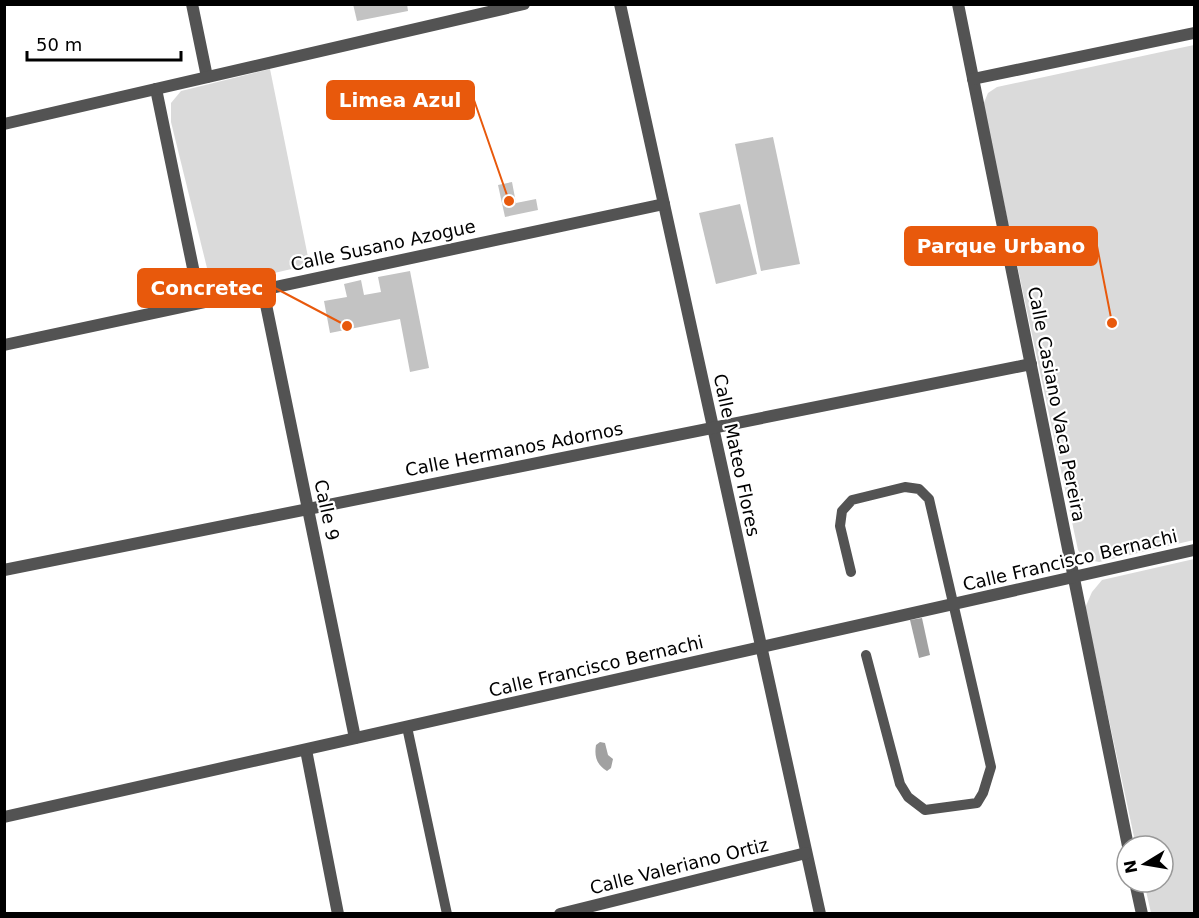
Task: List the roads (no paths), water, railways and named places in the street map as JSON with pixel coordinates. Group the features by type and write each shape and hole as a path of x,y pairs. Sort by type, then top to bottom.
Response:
{"street":[{"path":"192,4 207,77"},
{"path":"4,124 524,4"},
{"name":"Calle Mateo Flores","path":"620,4 820,914"},
{"name":"Calle Casiano Vaca Pereira","path":"958,4 1126,834"},
{"path":"973,79 1194,33"},
{"path":"156,89 200,302"},
{"name":"Calle Susano Azogue","path":"4,345 664,204"},
{"name":"Calle 9","path":"263,290 355,738"},
{"name":"Calle Hermanos Adornos","path":"4,570 1031,364"},
{"name":"Calle Francisco Bernachi","path":"4,817 1194,550"},
{"path":"306,750 338,914"},
{"name":"Calle Valeriano Ortiz","path":"560,914 807,853"},
{"path":"1138,894 1142,914"}],"lane":[{"path":"851,572 840,526 842,511 852,500 905,487 919,489 929,499 991,767 983,793 977,803 925,810 908,797 900,784 866,655"},
{"path":"407,727 447,914"}],"place":[{"name":"Limea Azul","path":"509,201"},
{"name":"Parque Urbano","path":"1112,323"},
{"name":"Concretec","path":"347,326"}]}
